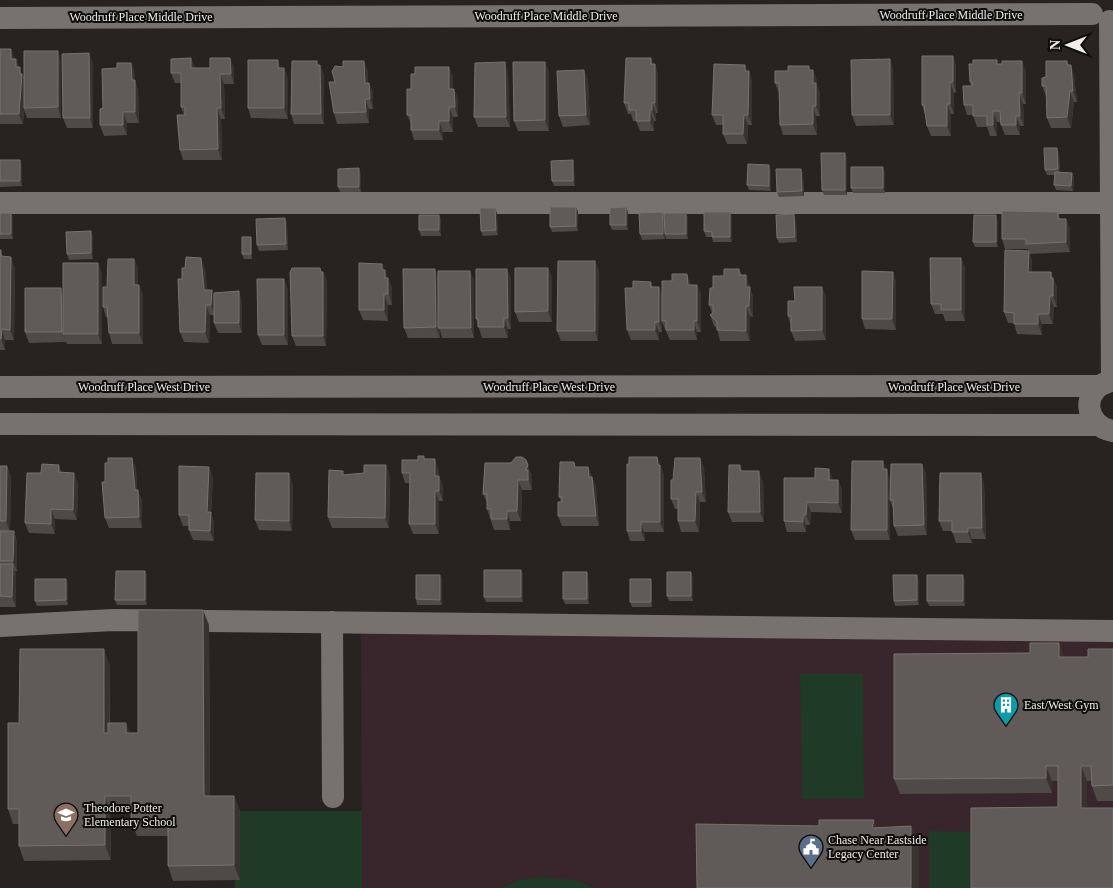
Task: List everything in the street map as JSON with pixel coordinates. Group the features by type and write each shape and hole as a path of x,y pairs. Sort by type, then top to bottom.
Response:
{"street":[{"name":"Woodruff Place Middle Drive","path":"0,18 1100,14"},
{"path":"1100,14 1112,203 1108,383 1091,395 1089,406 1091,417 1105,428"},
{"path":"0,203 1112,203"},
{"name":"Woodruff Place West Drive","path":"0,387 1108,383"},
{"path":"0,424 1105,428"},
{"path":"0,626 114,620 1113,631"},
{"path":"332,622 333,797"}],"shaded area":[{"path":"1113,625 1113,888 362,888 361,633"}],"green space":[{"path":"800,674 863,674 864,798 802,799"},
{"path":"240,811 362,811 362,888 235,888 235,880 240,880"},
{"path":"929,831 970,832 970,888 929,888"},
{"path":"538,877 573,880 596,888 500,888 521,880"}],"building":[{"path":"0,49 11,49 11,59 16,59 16,67 20,67 20,74 22,74 19,114 0,114"},
{"path":"24,51 58,51 58,107 24,108"},
{"path":"89,53 90,118 63,118 62,54"},
{"path":"922,56 953,56 953,82 950,82 950,104 947,104 947,126 927,126 924,105 922,105"},
{"path":"191,58 191,68 210,68 210,58 230,58 231,74 220,74 221,108 217,108 218,149 180,150 177,115 185,115 185,107 181,107 181,73 171,73 171,59"},
{"path":"626,58 651,58 651,64 655,64 655,103 652,103 652,110 650,110 650,121 636,121 636,110 629,110 629,103 624,103"},
{"path":"890,59 890,115 852,115 851,60"},
{"path":"248,60 278,60 278,68 284,68 284,108 248,108"},
{"path":"973,60 997,60 997,64 1002,64 1002,61 1022,61 1022,93 1019,93 1020,116 1016,116 1016,125 1001,125 1000,111 993,111 993,125 987,125 987,116 973,116 973,105 964,105 963,86 972,86 969,64 973,64"},
{"path":"292,61 317,61 317,65 320,65 321,114 291,114"},
{"path":"343,61 364,61 365,83 369,83 370,99 365,99 366,112 334,113 329,82 335,82 332,71 335,66 343,67"},
{"path":"1046,61 1067,61 1067,65 1071,65 1073,91 1070,91 1067,117 1047,118 1046,86 1042,86 1042,78 1046,77"},
{"path":"505,62 506,117 474,117 475,63"},
{"path":"513,62 545,62 545,120 514,121"},
{"path":"117,63 131,63 132,80 135,80 135,112 123,112 123,125 100,125 100,109 103,108 102,69 117,68"},
{"path":"714,64 745,65 745,71 749,71 748,115 744,115 743,134 723,134 723,115 712,115"},
{"path":"788,66 809,66 809,70 813,70 813,83 816,83 816,106 813,106 813,124 780,125 779,83 775,83 775,71 788,71"},
{"path":"415,67 449,67 449,89 454,89 455,107 449,107 449,121 439,121 439,130 411,130 411,115 407,115 407,89 411,89 411,74 415,74"},
{"path":"584,70 586,115 559,116 557,71"},
{"path":"1044,148 1057,148 1058,169 1045,170"},
{"path":"821,153 845,153 845,190 822,190"},
{"path":"0,160 20,160 20,181 0,181"},
{"path":"573,160 573,181 552,181 551,161"},
{"path":"748,164 769,165 769,186 747,185"},
{"path":"851,167 883,167 883,188 851,188"},
{"path":"359,168 359,187 338,187 338,169"},
{"path":"776,169 801,169 802,191 777,192"},
{"path":"1055,172 1072,173 1071,186 1054,185"},
{"path":"550,207 576,207 576,226 550,227"},
{"path":"626,207 626,225 610,225 610,208"},
{"path":"480,208 495,208 496,230 481,231"},
{"path":"1002,211 1058,212 1058,219 1066,219 1066,242 1026,244 1026,239 1002,239"},
{"path":"663,212 663,234 640,234 639,213"},
{"path":"704,212 730,212 730,237 712,237 712,232 704,231"},
{"path":"0,213 11,213 11,234 0,234"},
{"path":"664,213 686,213 686,234 665,234"},
{"path":"794,214 795,237 777,238 776,215"},
{"path":"419,215 439,215 439,230 419,230"},
{"path":"974,215 996,215 996,242 973,242"},
{"path":"285,218 286,244 257,245 256,219"},
{"path":"91,231 91,253 67,254 66,232"},
{"path":"242,237 251,237 251,254 242,254"},
{"path":"0,250 1,256 11,257 10,330 2,329 1,339 0,339"},
{"path":"1005,250 1029,251 1028,272 1051,272 1053,296 1050,296 1049,314 1038,314 1038,324 1014,324 1014,313 1004,312"},
{"path":"186,257 201,258 204,290 212,290 211,305 206,305 205,332 180,332 178,279 182,279 182,268 185,268"},
{"path":"930,258 961,258 961,310 941,310 941,304 931,304"},
{"path":"108,259 134,259 134,285 139,285 139,333 109,333 107,307 103,307 103,287 107,287"},
{"path":"558,261 595,261 595,331 557,331"},
{"path":"63,263 98,263 98,334 63,334"},
{"path":"359,263 382,264 382,270 385,270 385,278 388,278 388,294 384,294 384,310 359,310"},
{"path":"292,268 320,268 321,272 323,272 323,336 292,336 290,272"},
{"path":"515,268 548,268 548,311 515,312"},
{"path":"403,269 435,269 436,327 404,328"},
{"path":"476,269 507,269 508,318 504,318 504,327 478,327 478,319 476,319"},
{"path":"724,269 739,269 739,275 746,275 746,287 750,287 749,306 746,306 746,331 717,330 717,322 710,315 713,313 713,305 709,305 710,288 713,288 713,276 724,276"},
{"path":"438,271 470,271 471,328 438,328"},
{"path":"862,271 893,272 892,319 862,319"},
{"path":"672,274 687,274 688,285 697,285 697,321 694,321 694,330 666,330 666,321 662,321 662,281 672,281"},
{"path":"257,279 284,279 284,335 258,335"},
{"path":"633,281 651,282 650,287 659,287 659,322 655,322 655,330 627,330 625,288 633,288"},
{"path":"794,287 822,287 822,330 791,331 788,301 795,301"},
{"path":"25,288 61,288 62,332 25,332"},
{"path":"239,291 239,323 214,323 214,293"},
{"path":"418,456 424,456 424,459 435,459 435,476 439,476 439,491 435,491 435,524 409,524 410,473 402,473 402,460 418,460"},
{"path":"516,457 522,457 528,465 526,470 528,470 528,480 518,480 517,511 507,511 507,519 491,519 491,509 487,509 487,494 483,494 485,463 511,463"},
{"path":"629,457 657,457 658,465 660,465 660,522 641,522 641,531 627,531 627,464 629,464"},
{"path":"108,458 132,458 135,490 138,490 139,517 105,518 102,482 105,482 105,463 108,463"},
{"path":"675,458 700,458 702,492 696,492 695,521 678,521 678,499 671,499 671,480 673,480"},
{"path":"852,461 883,461 883,469 887,469 887,530 851,530"},
{"path":"560,462 574,462 575,467 588,467 589,477 592,477 596,516 558,516 558,502 562,502 562,497 559,497"},
{"path":"42,464 59,465 58,472 74,473 73,510 51,509 51,524 25,523 27,473 41,473"},
{"path":"891,464 922,464 924,525 894,526 893,500 890,500"},
{"path":"364,465 386,465 385,518 328,517 329,470 343,471 343,475 364,473"},
{"path":"729,465 740,465 740,471 759,471 760,512 728,512"},
{"path":"0,466 7,466 6,521 0,521"},
{"path":"179,466 209,467 207,512 211,512 210,531 189,530 189,515 179,515"},
{"path":"815,468 829,469 829,480 838,480 838,503 807,502 806,515 803,515 803,522 784,521 784,478 815,478"},
{"path":"256,473 289,473 289,521 255,520"},
{"path":"940,473 981,473 982,528 968,528 968,532 952,532 952,521 939,521"},
{"path":"0,531 14,531 13,561 0,561"},
{"path":"0,564 13,564 12,597 0,596"},
{"path":"484,570 521,570 521,597 484,597"},
{"path":"116,571 145,571 145,600 115,600"},
{"path":"563,572 587,572 587,599 563,599"},
{"path":"667,572 691,572 691,596 667,596"},
{"path":"416,575 440,575 440,600 416,599"},
{"path":"893,575 917,575 917,600 894,601"},
{"path":"927,575 963,575 963,601 927,601"},
{"path":"35,579 66,579 66,600 35,601"},
{"path":"630,579 651,579 651,602 630,602"},
{"path":"138,610 203,610 204,796 234,796 234,865 168,866 168,821 131,821 131,796 105,796 105,845 19,846 19,809 8,809 8,723 19,723 20,649 104,649 104,733 108,733 108,723 126,723 126,733 138,733"},
{"name":"East/West Gym","path":"1030,643 1059,643 1059,657 1088,657 1088,649 1113,649 1113,785 1092,786 1091,766 1081,766 1081,808 1113,808 1113,888 971,888 971,808 1058,807 1058,766 1046,766 1046,778 894,779 894,654 1030,653"},
{"name":"Chase Near Eastside Legacy Center","path":"819,820 874,820 872,828 911,826 911,888 697,888 696,824 819,826"}],"place":[{"name":"East/West Gym","path":"1006,726"},
{"name":"Theodore Potter Elementary School","path":"66,836"},
{"name":"Chase Near Eastside Legacy Center","path":"811,868"}]}
